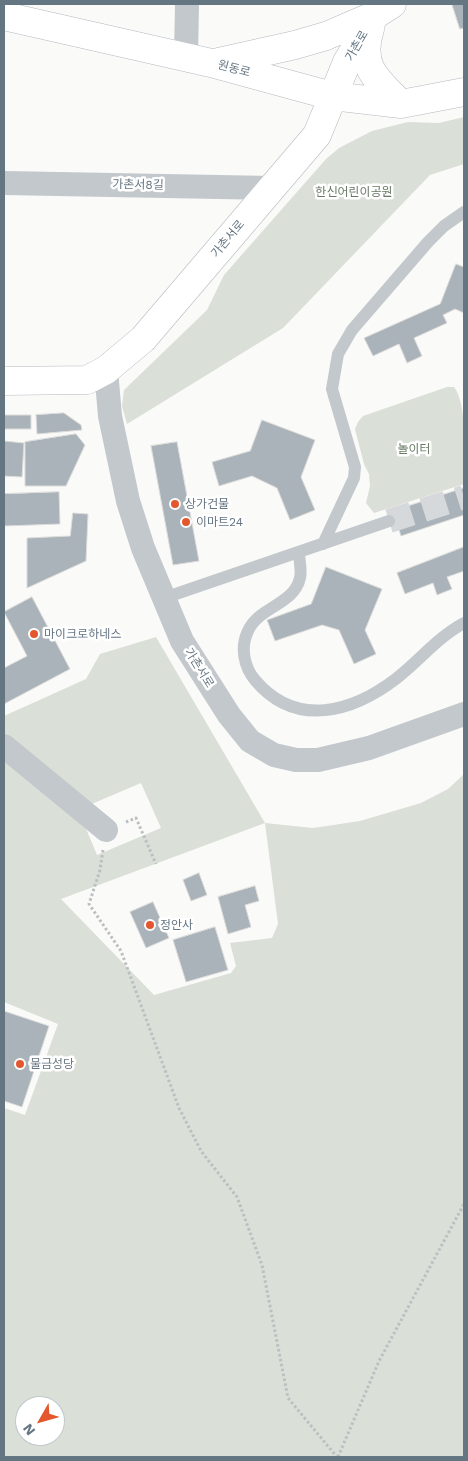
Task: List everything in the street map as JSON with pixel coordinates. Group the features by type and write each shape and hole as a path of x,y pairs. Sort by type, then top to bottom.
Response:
{"street":[{"path":"187,4 199,60 295,45 326,36 383,9"},
{"path":"383,9 366,41 366,54 369,67 380,84 401,104"},
{"name":"가촌로","path":"332,96 347,62 383,9"},
{"name":"원동로","path":"4,16 199,60 332,96 401,104 464,92"},
{"name":"가촌서로","path":"4,381 87,380 106,370 152,330 317,135 332,96"},
{"name":"가촌서8길","path":"4,183 272,188"},
{"name":"가촌서로","path":"106,370 108,405 128,501 143,548 182,641 229,715 250,741 259,748 274,754 296,760 318,760 369,748 464,714"},
{"path":"4,746 106,830"}],"lane":[{"path":"323,544 354,478 355,467 332,389 338,354 352,330 428,242 444,226 464,212"},
{"path":"164,598 389,521"},
{"path":"299,552 299,582 289,596 252,623 245,638 244,649 247,669 252,676 272,698 287,707 315,711 356,701 397,678 434,644 464,623"}],"path":[{"path":"106,830 100,870 89,904 121,951 179,1108 201,1151 237,1197 262,1265 278,1338 288,1398 338,1457 380,1361 464,1204"},
{"path":"144,835 156,864"}],"green space":[{"name":"한신어린이공원","path":"464,117 464,164 430,175 283,328 127,424 122,406 124,390 207,310 224,275 326,159 339,148 372,131 408,122 439,123"},
{"name":"놀이터","path":"447,387 454,387 461,406 464,433 464,484 374,513 366,503 370,486 369,474 364,464 355,429 358,422 363,416"},
{"path":"156,637 265,823 313,828 360,821 421,803 448,789 464,774 464,1457 4,1457 4,1108 25,1115 58,1024 4,1002 4,755 82,819 97,855 161,828 141,783 87,806 4,735 4,716 86,679 100,654","holes":["265,823 278,924 272,938 230,943 236,966 231,973 154,995 61,899"]}],"building":[{"path":"452,4 464,4 464,28 460,29"},
{"path":"456,264 464,267 464,313 455,309 443,315 447,323 414,338 422,356 407,363 399,344 373,356 364,338 440,304"},
{"path":"64,413 81,425 82,430 37,434 36,415"},
{"path":"4,415 31,415 31,429 4,429"},
{"path":"262,420 315,440 301,477 315,510 290,520 277,488 252,476 219,486 212,462 250,451"},
{"path":"76,434 85,445 66,486 25,486 25,442"},
{"path":"4,441 24,443 22,477 4,476"},
{"name":"상가건물","path":"177,442 199,561 173,565 151,446"},
{"path":"464,488 464,515 401,536 393,511"},
{"path":"59,492 60,524 4,526 4,494"},
{"path":"73,513 88,514 86,561 27,588 27,538 70,536"},
{"path":"464,547 464,571 447,577 452,589 437,595 433,583 405,594 397,573"},
{"path":"326,567 382,589 365,630 376,654 354,664 339,630 322,625 275,641 267,620 311,604"},
{"name":"마이크로하네스","path":"32,597 70,669 4,704 4,668 27,656 4,612"},
{"path":"199,873 207,895 191,901 183,880"},
{"path":"255,886 259,901 245,905 251,927 228,934 218,897"},
{"name":"정안사","path":"153,902 169,938 146,948 130,912"},
{"path":"215,927 228,970 186,982 173,940"},
{"name":"물금성당","path":"4,1011 49,1026 22,1107 4,1101"}],"tunnel":[{"path":"389,521 464,497"}],"place":[{"name":"상가건물","path":"175,504"},
{"name":"이마트24","path":"186,522"},
{"name":"마이크로하네스","path":"34,634"},
{"name":"정안사","path":"150,925"},
{"name":"물금성당","path":"20,1064"}]}
